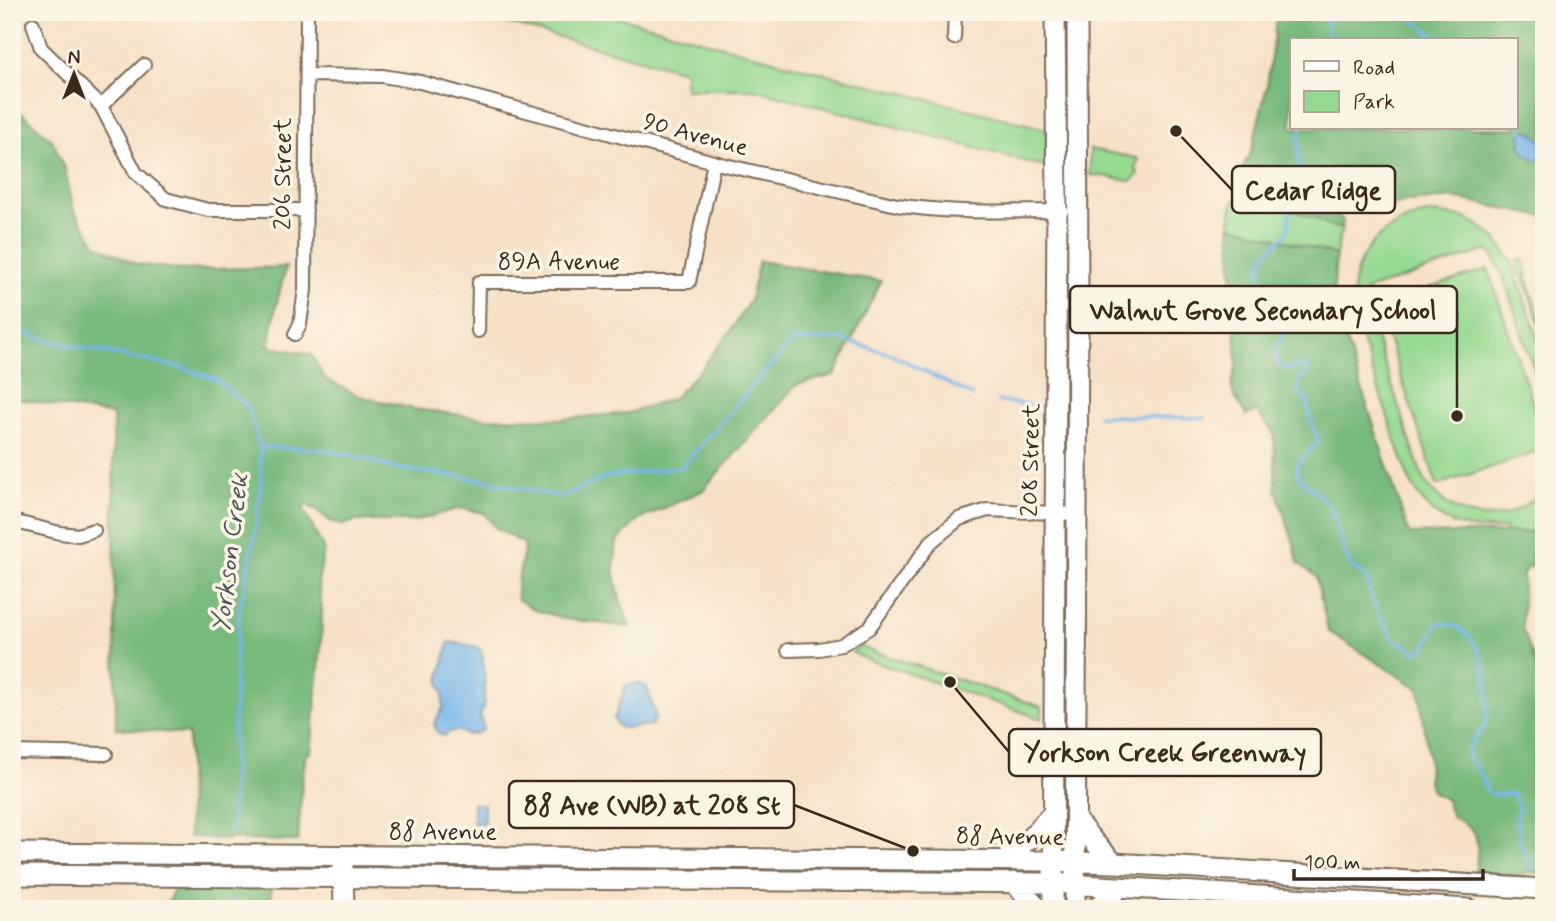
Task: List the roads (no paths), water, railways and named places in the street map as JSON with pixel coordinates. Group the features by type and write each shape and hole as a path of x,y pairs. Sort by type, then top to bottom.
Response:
{"main road":[{"name":"208 Street","path":"1053,909 1055,12"},
{"name":"208 Street","path":"1075,909 1077,12"},
{"path":"1004,860 1029,839 1054,812"},
{"path":"1076,820 1114,863"},
{"name":"88 Avenue","path":"12,853 1053,861 1544,889"},
{"path":"50,853 50,875"},
{"path":"343,856 344,909"},
{"path":"433,879 453,871 538,868 544,865 548,856"},
{"name":"88 Avenue","path":"12,875 1013,882 1468,909"},
{"path":"1013,882 1039,909"},
{"path":"1095,909 1121,887"}],"street":[{"name":"206 Street","path":"295,334 300,324 305,290 307,12"},
{"path":"954,38 955,12"},
{"path":"33,24 41,48 101,106 136,173 166,199 208,210 306,210"},
{"path":"101,106 144,65"},
{"name":"90 Avenue","path":"307,75 382,76 413,80 714,162 897,205 951,210 1077,211"},
{"name":"89A Avenue","path":"478,331 479,282 689,282 714,162"},
{"path":"788,650 841,645 869,628 931,542 959,519 988,510 1077,514"},
{"path":"12,521 78,535 94,530"},
{"path":"12,752 106,754"}],"water":[{"path":"1528,130 1544,144 1544,161 1532,158 1524,151 1521,137 1523,131"},
{"path":"449,642 478,647 482,652 485,680 484,704 480,717 484,728 480,732 467,735 451,731 444,736 438,733 434,724 443,708 439,681"},
{"path":"640,683 647,687 656,718 652,725 624,728 618,726 614,719 626,685"},
{"path":"473,804 484,804 484,823 473,823"}],"waterway":[{"path":"1327,38 1329,12"},
{"path":"1408,12 1437,38"},
{"path":"1518,113 1523,131"},
{"path":"1301,130 1298,142 1299,192 1289,215 1290,222 1286,233 1265,255 1261,272 1262,285 1279,301 1288,327 1276,349 1279,366 1282,369 1306,366 1307,373 1299,381 1299,395 1306,399 1312,425 1319,440 1300,461 1298,473 1303,481 1322,497 1333,513 1343,549 1353,567 1367,579 1370,594 1381,619 1397,642 1419,651 1424,649 1437,624 1445,623 1466,634 1477,647 1485,675 1487,715 1484,725 1468,749 1468,754 1481,773 1489,793 1513,794 1519,807 1516,819 1520,841 1533,869"},
{"name":"Yorkson Creek","path":"12,328 45,340 179,367 216,379 248,407 260,447 261,485 257,523 240,608 236,651 231,832"},
{"path":"260,447 318,449 394,468 483,480 562,497 606,477 682,467 792,341 840,339 891,354 973,396"},
{"path":"998,401 1029,405"},
{"path":"1098,416 1205,418"},
{"name":"Yorkson Creek","path":"233,901 233,909"}],"place":[{"name":"Cedar Ridge","path":"1176,131"},
{"name":"Walnut Grove Secondary School","path":"1457,416"},
{"name":"Yorkson Creek Greenway","path":"950,682"},
{"name":"88 Ave (WB) at 208 St","path":"913,851"}]}
